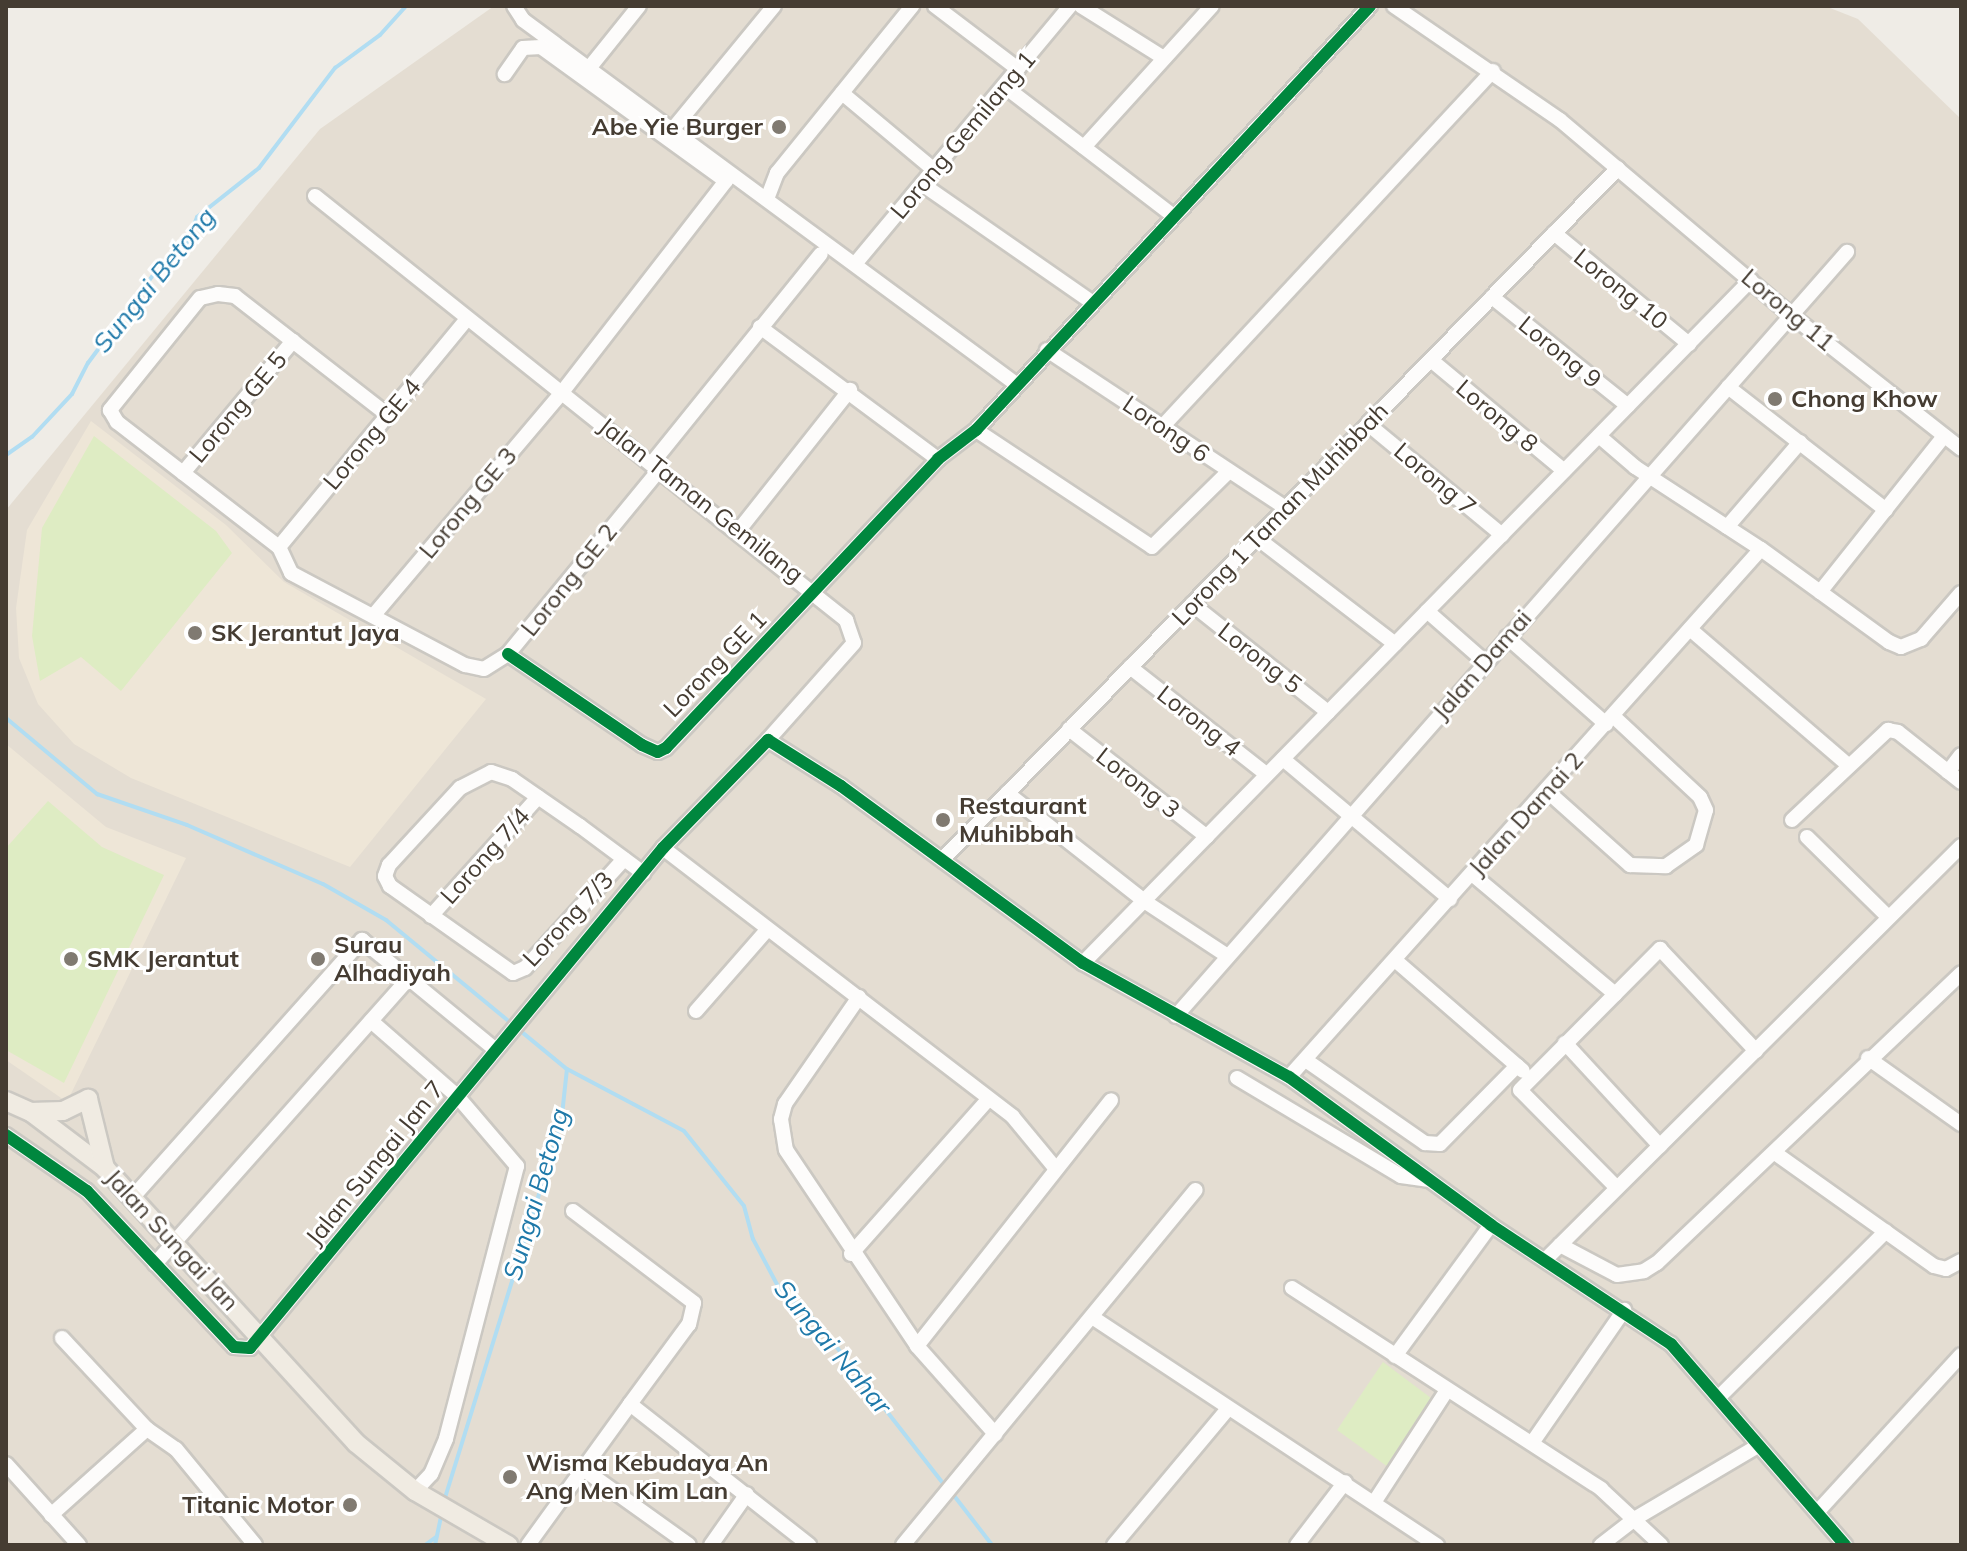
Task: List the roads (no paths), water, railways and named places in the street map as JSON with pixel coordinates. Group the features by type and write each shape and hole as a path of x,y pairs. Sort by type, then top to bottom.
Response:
{"main road":[{"path":"31,1112 63,1111 88,1099 105,1168"},
{"name":"Jalan Sungai Jan","path":"6,1101 31,1112 105,1168 356,1443 421,1494 508,1545"}],"street":[{"path":"514,6 523,20 1016,384"},
{"path":"590,67 639,6"},
{"path":"673,129 774,6"},
{"path":"767,199 777,173 912,6"},
{"path":"935,6 1018,69"},
{"name":"Lorong Gemilang 1","path":"855,264 1070,6"},
{"path":"1081,6 1164,58"},
{"path":"1084,147 1212,6"},
{"path":"816,591 938,459 976,430 1172,215 1370,6"},
{"name":"Lorong 11","path":"1394,6 1493,71 1618,168 1791,315 1961,449"},
{"name":"Lorong GE 3","path":"373,616 563,391 726,181 541,47 523,48 505,74"},
{"path":"1162,427 1493,71"},
{"path":"1004,86 1172,215"},
{"path":"842,93 934,170"},
{"name":"Lorong 1 Taman Muhibbah","path":"942,860 1618,168"},
{"path":"922,184 1092,302"},
{"name":"Jalan Taman Gemilang","path":"315,196 465,321 563,391 816,591 846,620 854,643 768,740"},
{"name":"Lorong 10","path":"1554,233 1689,344"},
{"name":"Jalan Damai","path":"1176,1016 1226,955 1847,252"},
{"name":"Lorong GE 2","path":"373,616 465,665 493,667 508,654 657,465 760,327 821,254"},
{"path":"1083,963 1751,280"},
{"path":"373,616 291,573 279,547 117,422 110,410 200,298 235,296 389,416"},
{"name":"Lorong 9","path":"1492,297 1628,406"},
{"name":"Lorong GE 4","path":"279,547 465,321"},
{"path":"760,327 850,390 938,459"},
{"name":"Lorong GE 5","path":"183,473 293,341"},
{"name":"Lorong 6","path":"1047,350 1286,508"},
{"name":"Lorong 8","path":"1431,360 1564,471"},
{"path":"1728,387 1886,510"},
{"path":"739,530 850,390"},
{"name":"Lorong 7","path":"1368,424 1502,535"},
{"path":"976,430 1152,547 1229,471"},
{"path":"1599,436 1650,476 1901,647 1933,629 1961,593"},
{"path":"1820,592 1944,436"},
{"path":"1727,527 1800,442"},
{"path":"1257,538 1395,644"},
{"name":"Jalan Damai 2","path":"1289,1077 1307,1061 1761,549"},
{"name":"Lorong GE 1","path":"508,654 642,745 658,752 666,748 816,591"},
{"name":"Lorong 5","path":"1192,604 1328,712"},
{"path":"1427,611 1485,662"},
{"path":"1690,629 1848,765"},
{"path":"1507,637 1700,797 1706,810 1696,845 1666,866 1630,865 1546,790"},
{"name":"Lorong 4","path":"1130,667 1267,775"},
{"name":"Lorong 3","path":"1069,729 1207,837"},
{"path":"1792,820 1888,730 1898,732 1961,782"},
{"path":"768,740 942,860 1083,963 1289,1077 1491,1225 1624,1310 1671,1344 1719,1397 1756,1447 1819,1510 1845,1545"},
{"name":"Jalan Sungai Jan 7","path":"261,1336 663,848 768,740"},
{"path":"1283,759 1450,899"},
{"path":"1948,772 1960,759"},
{"path":"431,916 390,886 385,876 389,865 481,773 502,774 643,873"},
{"path":"1007,793 1144,901 1226,955"},
{"name":"Lorong 7/4","path":"431,916 538,797"},
{"path":"1807,837 1888,917"},
{"path":"1545,1260 1961,846"},
{"path":"663,848 1027,1130 1056,1169"},
{"name":"Lorong 7/3","path":"431,916 508,971 518,972 624,859"},
{"path":"1472,874 1615,994"},
{"path":"696,1011 767,930"},
{"path":"132,1198 362,940 499,1048"},
{"path":"1616,1187 1523,1095 1520,1090 1529,1076 1660,949 1756,1051"},
{"path":"1395,960 1529,1076"},
{"path":"1560,1245 1617,1275 1644,1271 1775,1153 1868,1058 1961,973"},
{"path":"155,1264 176,1244 409,978"},
{"path":"859,997 794,1088 781,1119 795,1167 851,1254 917,1346 995,1434"},
{"path":"371,1021 458,1097 513,1159 518,1175 446,1439 421,1494"},
{"path":"1565,1043 1660,1146"},
{"path":"1868,1058 1961,1124"},
{"path":"1307,1061 1425,1143 1440,1144 1517,1066"},
{"path":"1237,1078 1401,1176 1428,1180"},
{"path":"917,1346 1111,1100"},
{"path":"851,1254 987,1101"},
{"path":"6,1135 87,1191 238,1351 250,1348 261,1336"},
{"path":"1775,1153 1934,1266 1946,1269 1961,1261"},
{"path":"903,1545 1196,1190"},
{"path":"528,1545 689,1324 694,1303 573,1211"},
{"path":"1395,1356 1491,1225"},
{"path":"1719,1397 1886,1231"},
{"path":"1292,1288 1532,1443 1636,1518 1661,1545"},
{"path":"1532,1443 1624,1310"},
{"path":"1092,1317 1227,1410 1375,1501 1437,1545"},
{"path":"62,1338 147,1429 176,1449 255,1545"},
{"path":"1819,1510 1961,1355"},
{"path":"1375,1501 1447,1390"},
{"path":"630,1404 809,1545"},
{"path":"1114,1545 1227,1410"},
{"path":"51,1515 147,1429"},
{"path":"1601,1545 1636,1518 1756,1447"},
{"path":"6,1464 79,1545"},
{"path":"583,1469 689,1545"},
{"path":"1297,1545 1345,1482"},
{"path":"711,1545 747,1494"}],"waterway":[{"name":"Sungai Betong","path":"6,455 32,437 72,394 88,363 156,271 183,252 197,217 259,168 335,68 380,35 406,6"},
{"name":"Sungai Betong","path":"6,718 97,794 187,825 323,884 386,920 567,1069 684,1131 744,1206 753,1239 780,1290 817,1322 946,1487"},
{"name":"Sungai Betong","path":"444,1501 561,1124 567,1069"},
{"name":"Sungai Nahar","path":"952,1493 992,1545"},
{"name":"Sungai Betong","path":"435,1545 442,1513"},
{"path":"425,1545 436,1537"}],"place":[{"name":"Abe Yie Burger","path":"779,127"},
{"name":"Chong Khow","path":"1775,399"},
{"name":"SK Jerantut Jaya","path":"195,633"},
{"name":"Restaurant Muhibbah","path":"943,820"},
{"name":"SMK Jerantut","path":"71,959"},
{"name":"Surau Alhadiyah","path":"318,959"},
{"name":"Wisma Kebudaya An Ang Men Kim Lan","path":"510,1477"},
{"name":"Titanic Motor","path":"350,1505"}]}
